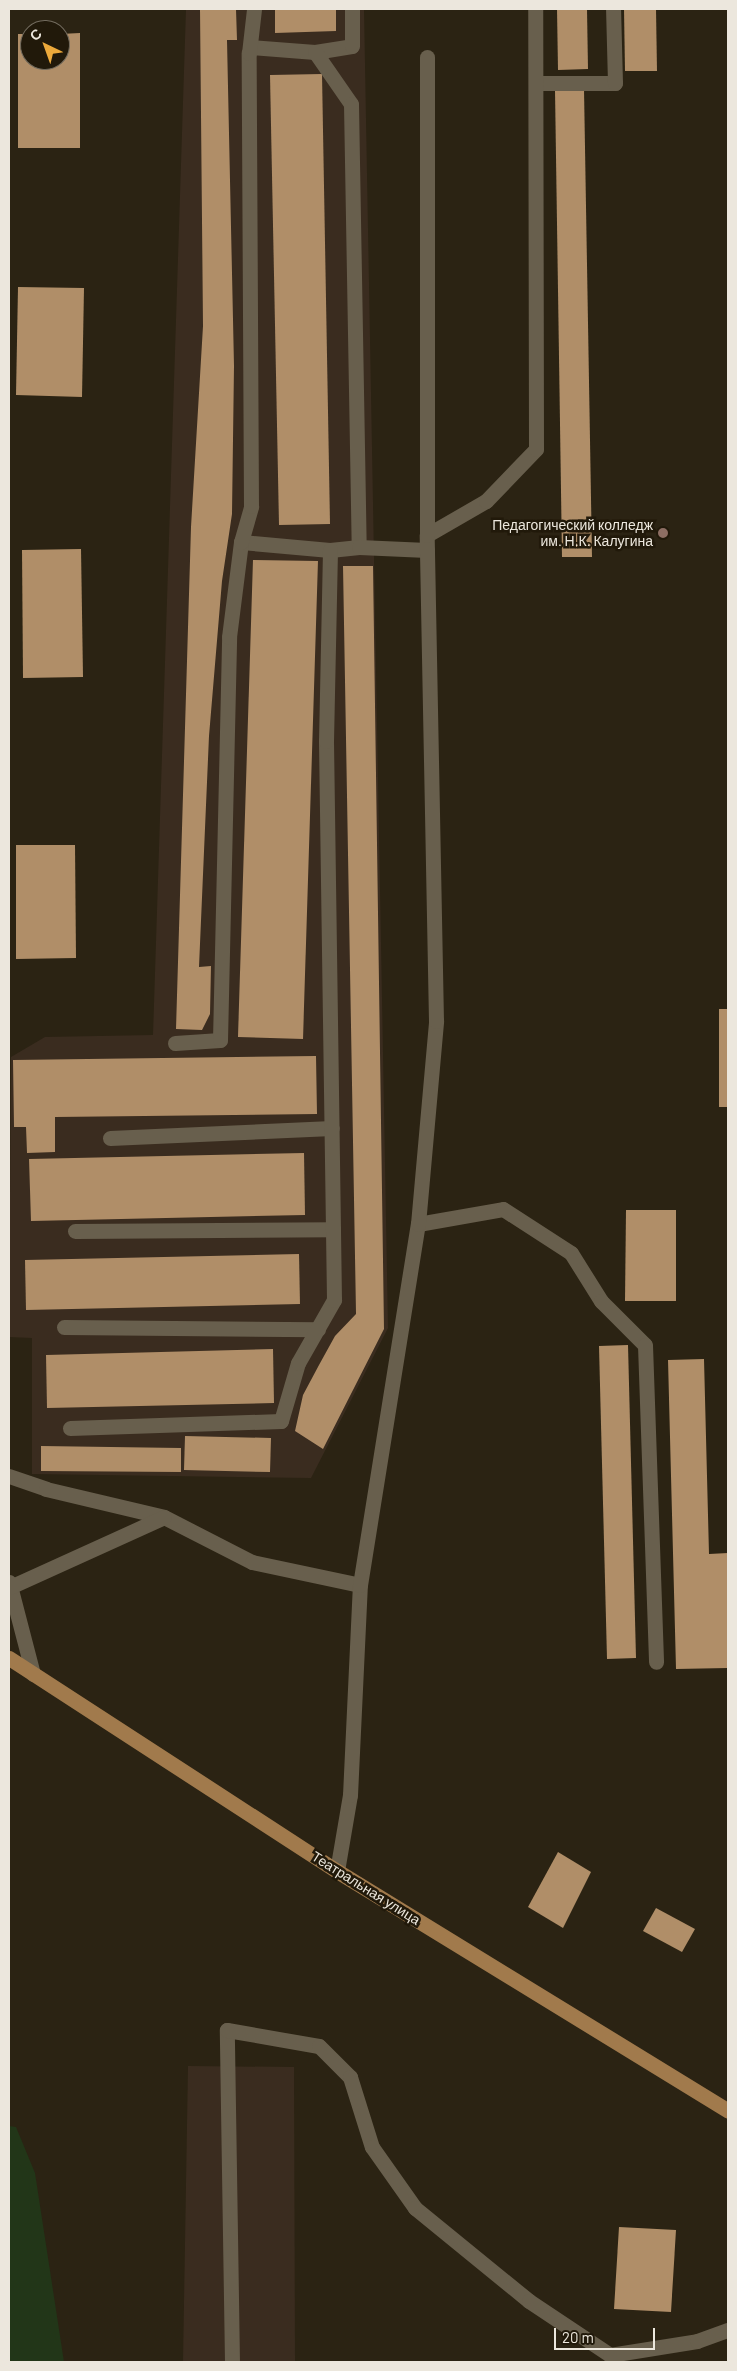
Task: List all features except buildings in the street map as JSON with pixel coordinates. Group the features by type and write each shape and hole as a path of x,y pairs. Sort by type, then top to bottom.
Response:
{"main road":[{"name":"Театральная улица","path":"9,1658 337,1871 728,2111"}],"street":[{"path":"175,1042 220,1040 229,637 241,542 251,506 251,47 254,9"},
{"path":"251,47 315,52 352,46 352,9"},
{"path":"241,542 330,550 427,543 486,501 536,449 535,9"},
{"path":"536,83 615,83 613,9"},
{"path":"315,52 351,104 359,547"},
{"path":"337,1871 350,1795 360,1585 418,1224 436,1020 427,543 427,57"},
{"path":"70,1428 282,1421 298,1363 334,1300 326,741 330,550"},
{"path":"110,1138 332,1128"},
{"path":"418,1224 503,1209 571,1253 601,1300 645,1345 656,1662"},
{"path":"75,1231 333,1229"},
{"path":"64,1327 318,1329"},
{"path":"9,1476 46,1489 164,1517 252,1562 360,1585"},
{"path":"33,1674 10,1584 164,1517"},
{"path":"232,2362 227,2030 319,2046 350,2077 372,2147 415,2208 529,2301 604,2358 697,2341 728,2330"}],"shaded area":[{"path":"186,9 364,9 388,1328 311,1478 32,1474 32,1338 9,1337 11,1057 45,1037 153,1035"},
{"path":"188,2066 294,2067 295,2362 183,2362"}],"green space":[{"path":"9,2126 16,2127 35,2173 64,2362 9,2362"}],"place":[{"name":"Педагогический колледж им. Н.К. Калугина","path":"663,533"}]}
